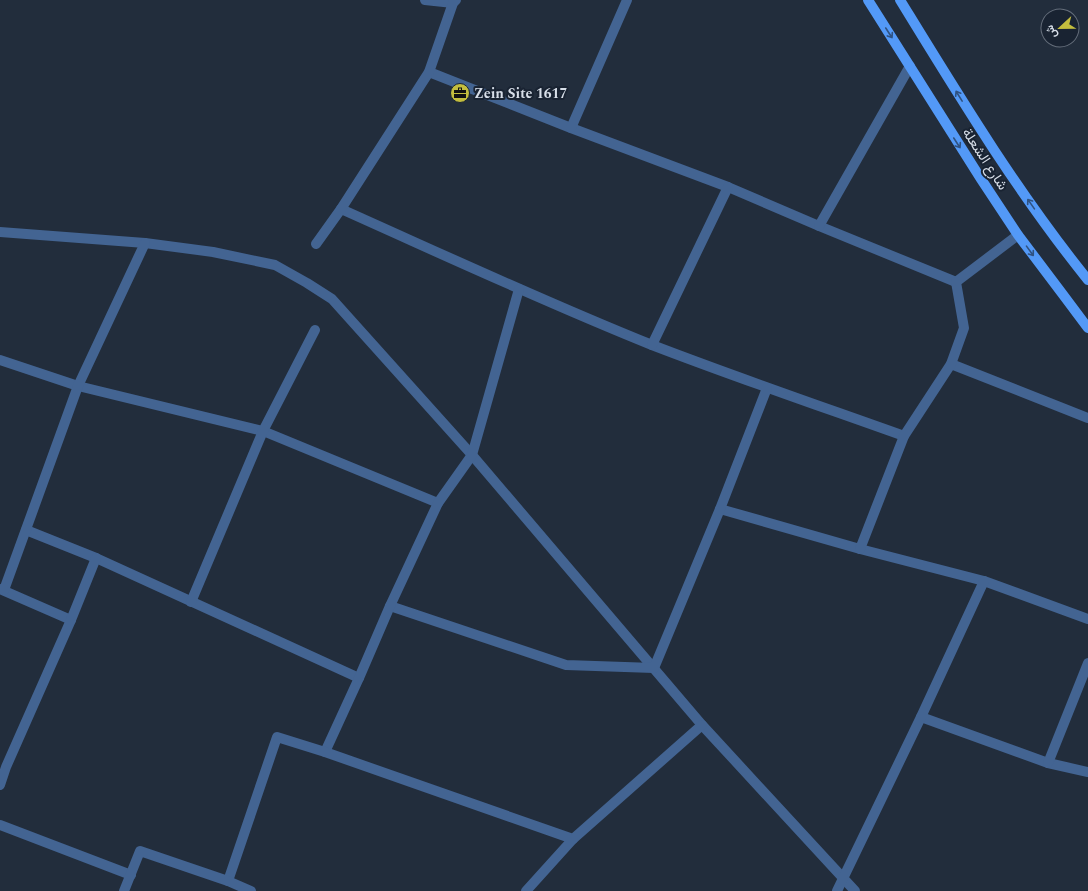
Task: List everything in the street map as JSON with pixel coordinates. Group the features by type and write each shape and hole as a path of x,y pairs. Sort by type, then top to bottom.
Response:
{"main road":[{"name":"شارع الشعلة","path":"868,0 948,129 1018,235 1088,328"},
{"name":"شارع الشعلة","path":"900,0 968,111 1005,167 1088,280"}],"street":[{"path":"316,244 341,209 430,72 455,2 425,0"},
{"path":"571,128 627,0"},
{"path":"820,226 910,66"},
{"path":"430,72 571,128 728,187 956,282"},
{"path":"652,345 728,187"},
{"path":"341,209 519,289 652,345 767,388 904,436"},
{"path":"0,232 144,243 213,252 275,265 332,299 472,455 702,725 855,891"},
{"path":"956,282 1018,235"},
{"path":"71,620 2,590 26,530 78,386 144,243"},
{"path":"860,549 904,436 951,364 964,328 956,282"},
{"path":"325,752 438,503 472,455 519,289"},
{"path":"191,602 263,431 315,330"},
{"path":"0,360 78,386 263,431 438,503"},
{"path":"951,364 1088,418"},
{"path":"654,668 720,509 767,388"},
{"path":"720,509 860,549 984,581 1088,620"},
{"path":"26,530 96,558 359,678"},
{"path":"0,785 3,766 71,620 96,558"},
{"path":"836,891 921,717 984,581"},
{"path":"390,606 566,665 654,668"},
{"path":"1048,763 1088,662"},
{"path":"921,717 1048,763 1088,772"},
{"path":"526,891 573,839 702,725"},
{"path":"228,881 277,737 325,752 573,839"},
{"path":"0,825 131,875"},
{"path":"124,891 140,851 228,881 251,891"}],"place":[{"name":"Zein Site 1617","path":"460,93"}]}
